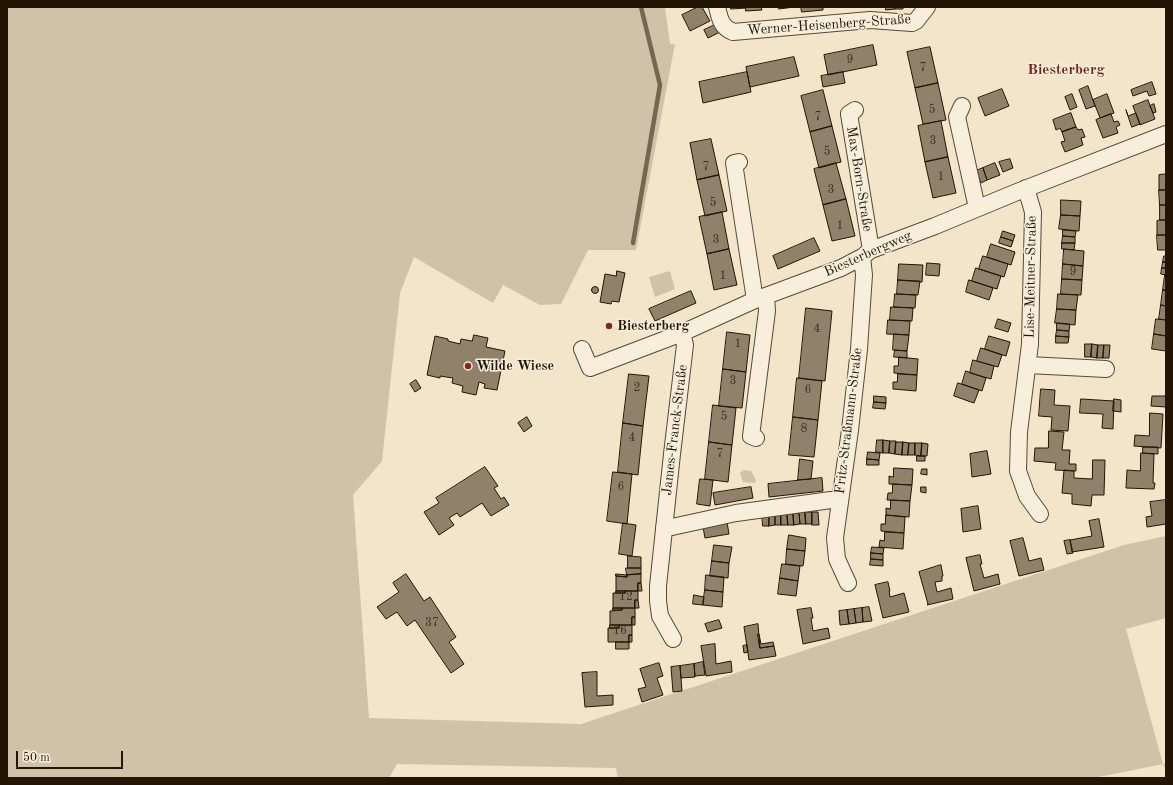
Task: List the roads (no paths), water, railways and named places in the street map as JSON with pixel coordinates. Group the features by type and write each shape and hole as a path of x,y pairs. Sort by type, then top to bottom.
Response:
{"street":[{"name":"Werner-Heisenberg-Straße","path":"717,7 720,19 726,29 733,32 870,20 912,23 916,21 926,7"},
{"path":"962,106 957,117 976,208"},
{"name":"Max-Born-Straße","path":"855,110 849,114 866,254"},
{"name":"Biesterbergweg","path":"582,349 590,368 682,332 760,298 841,268 866,254 976,208 1166,134"},
{"path":"739,162 734,163 760,298 767,311 751,436 756,438"},
{"name":"Lise-Meitner-Straße","path":"1026,188 1033,212 1030,344 1019,432 1018,471 1028,496 1040,514"},
{"name":"Fritz-Straßmann-Straße","path":"848,583 837,559 836,544 839,500 851,423 859,349 866,254"},
{"name":"James-Franck-Straße","path":"673,639 660,616 658,601 664,527 685,345 682,332"},
{"path":"1028,366 1106,369"},
{"path":"664,527 672,527 756,510 839,500"}],"waterway":[{"path":"633,243 660,85 641,7"}],"place":[{"name":"Biesterberg","path":"609,326"},
{"name":"Wilde Wiese","path":"468,366"}],"district":[{"name":"Biesterberg","path":"1066,70"}]}
